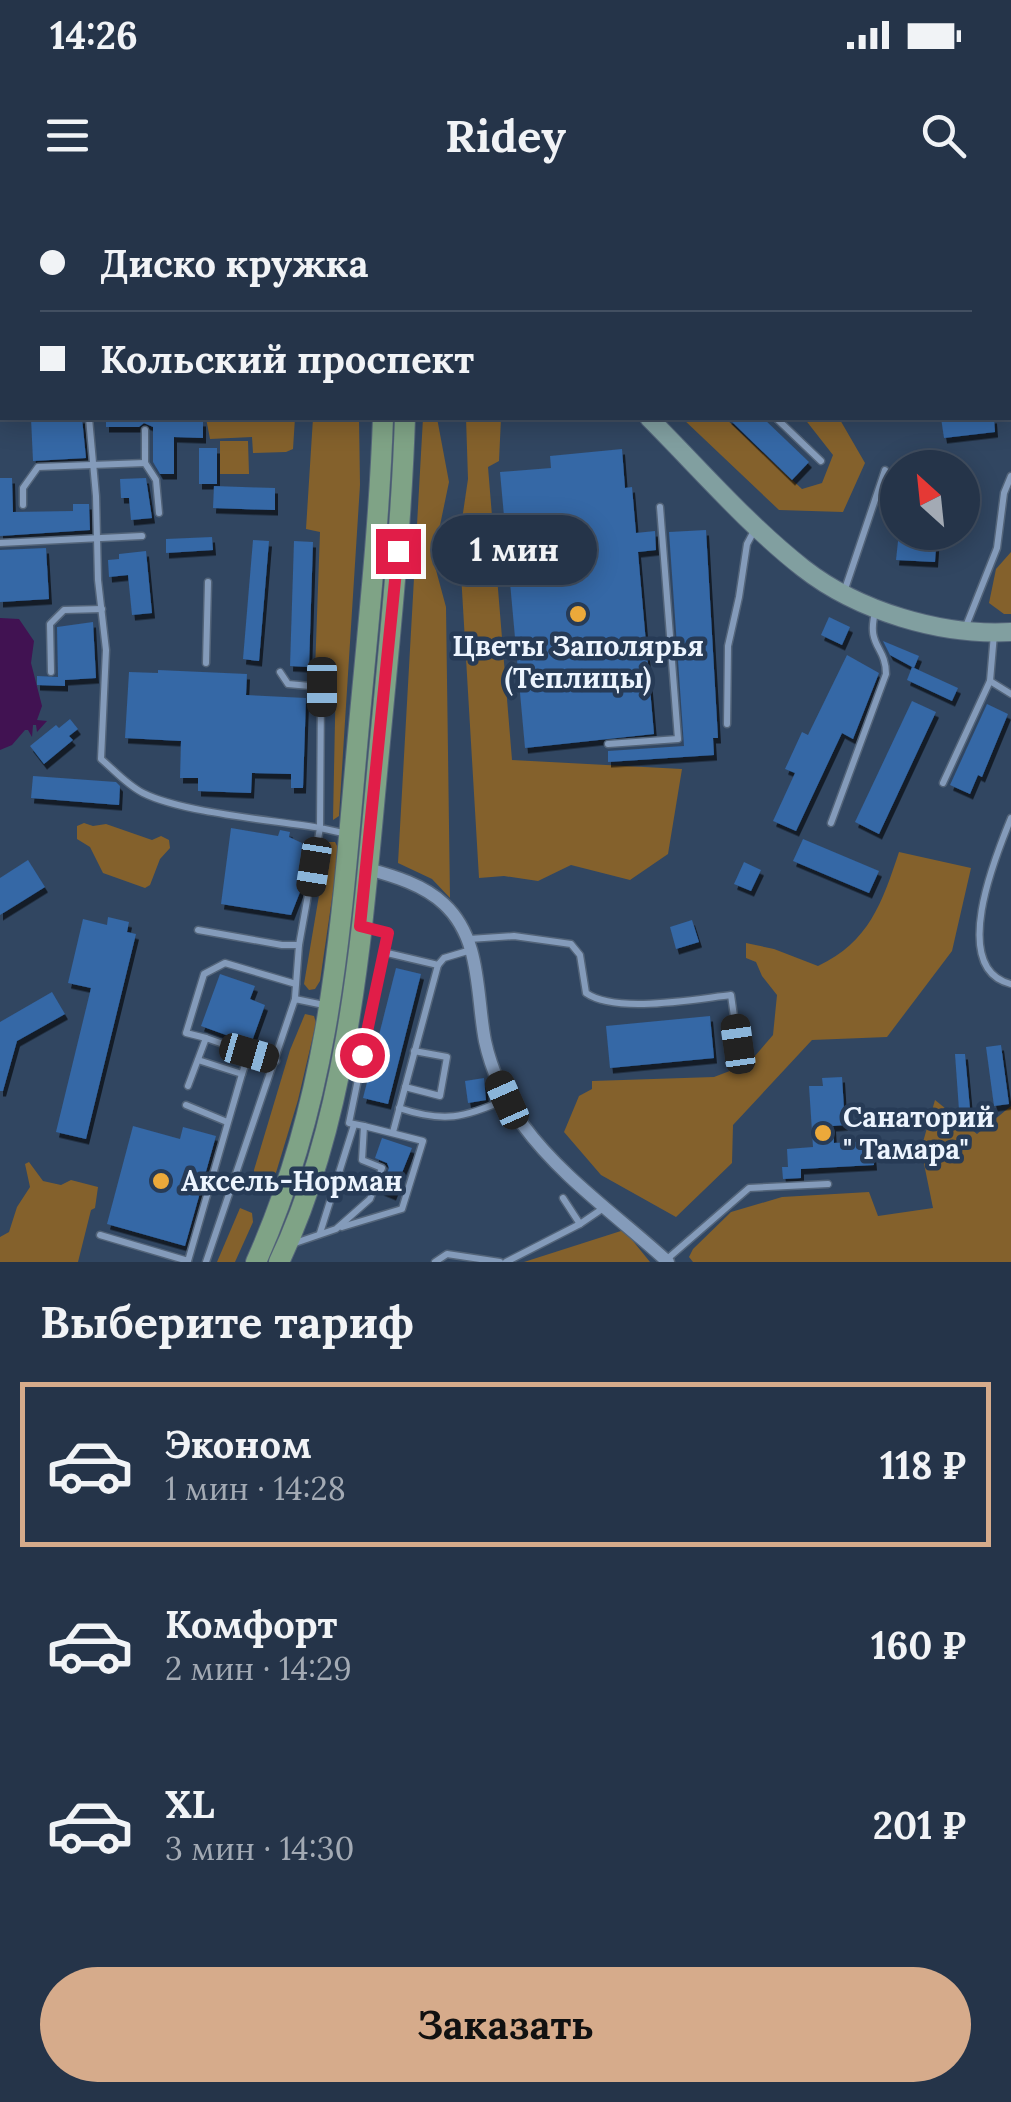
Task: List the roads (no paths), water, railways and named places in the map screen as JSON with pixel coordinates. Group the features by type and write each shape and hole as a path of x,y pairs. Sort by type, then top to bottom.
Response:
{"main road":[{"path":"256,1262 282,1205 302,1141 330,1006 374,576 383,420"},
{"path":"281,1258 322,1146 344,1123 339,1080 369,928 368,869 401,515 405,420"},
{"path":"652,420 804,569 876,608 964,630 1002,632"},
{"path":"346,866 368,869"}],"street":[{"path":"368,869 422,888 444,904 470,945 486,1046 507,1100 552,1159 667,1261"}],"lane":[{"path":"89,420 106,650 100,759 143,793 158,798 349,834"},
{"path":"778,420 821,460"},
{"path":"145,430 145,464 156,480 159,513"},
{"path":"23,505 23,488 38,468 145,464"},
{"path":"964,630 998,548 1004,493 1011,476"},
{"path":"844,593 880,485"},
{"path":"608,744 678,739 660,507"},
{"path":"727,724 728,646 746,544 757,525"},
{"path":"0,543 142,536"},
{"path":"206,664 208,582"},
{"path":"51,672 50,624 64,610 102,608"},
{"path":"831,823 886,674 886,663 871,635 876,608"},
{"path":"943,783 990,680 1002,632"},
{"path":"206,1262 294,999 299,944 320,828 322,687 288,684 280,672"},
{"path":"990,680 1011,694"},
{"path":"1011,818 982,910 980,947 992,977 1011,984"},
{"path":"320,1234 388,933 369,928"},
{"path":"198,930 299,944"},
{"path":"392,1132 438,965 470,945 514,936 571,944 580,956 586,994 604,1002 671,1002 732,995 738,1044"},
{"path":"383,952 438,965"},
{"path":"276,1060 186,1033 204,974 225,963 296,984"},
{"path":"294,999 330,1006"},
{"path":"188,1086 206,1038"},
{"path":"404,1087 440,1096 447,1057 414,1050"},
{"path":"100,1235 188,1260 249,1053"},
{"path":"198,1060 242,1074"},
{"path":"399,1108 426,1116 456,1118 507,1100"},
{"path":"186,1105 227,1122"},
{"path":"281,1258 297,1242 402,1209 424,1141 344,1123"},
{"path":"336,1229 370,1199 382,1168 362,1160 364,1126"},
{"path":"667,1261 749,1188 828,1184"},
{"path":"564,1198 580,1224"},
{"path":"435,1262 448,1254 503,1262 580,1224 604,1207"}],"place":[{"name":"Цветы Заполярья (Теплицы)","path":"578,614"},
{"name":"Санаторий \" Тамара\"","path":"823,1133"},
{"name":"Аксель-Норман","path":"161,1181"}]}
